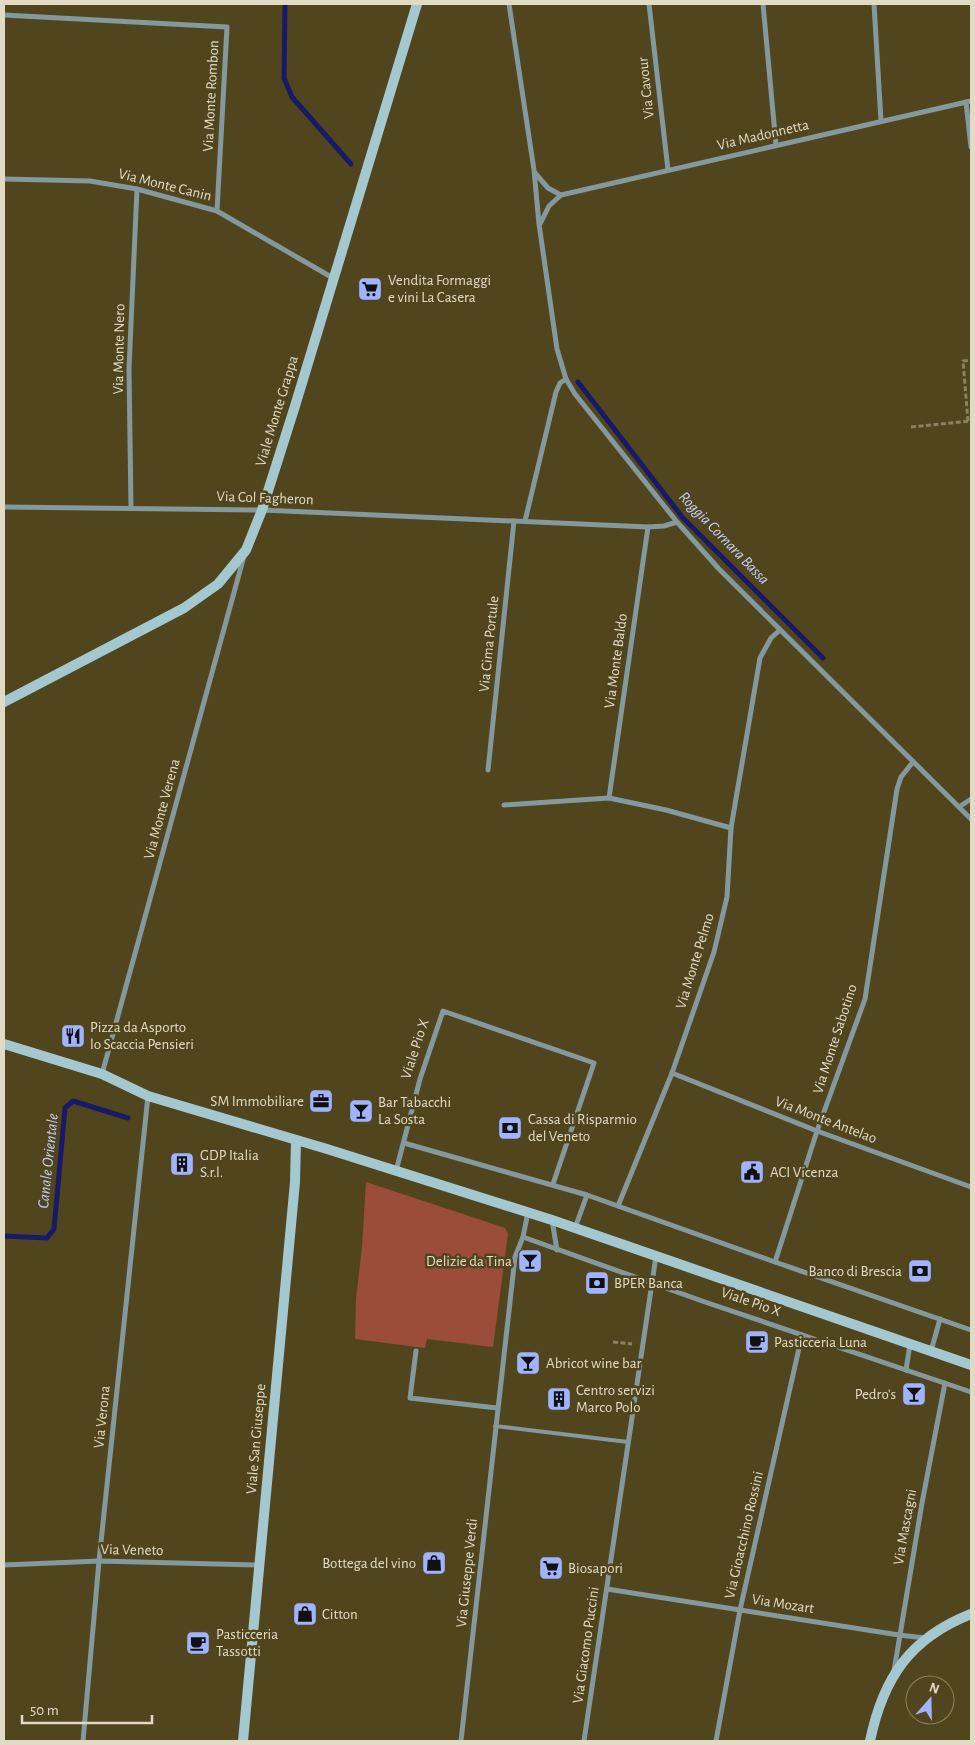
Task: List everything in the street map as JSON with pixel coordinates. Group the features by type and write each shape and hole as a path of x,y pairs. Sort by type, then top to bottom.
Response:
{"main road":[{"name":"Viale Monte Grappa","path":"4,702 184,608 218,584 246,550 262,510 417,4"},
{"name":"Viale Pio X","path":"4,1044 102,1074 148,1096 396,1171 527,1216 552,1220 971,1365"},
{"name":"Viale San Giuseppe","path":"243,1741 296,1182 296,1140"},
{"path":"870,1741 881,1702 893,1676 908,1654 925,1638 956,1620 971,1614"}],"street":[{"path":"509,4 534,170 539,224 557,349 566,379 575,394 677,522 719,569 971,819"},
{"name":"Via Cavour","path":"649,4 668,170"},
{"path":"763,4 776,145"},
{"path":"874,4 881,121"},
{"name":"Via Monte Rombon","path":"4,15 227,27 217,211"},
{"path":"969,101 971,147"},
{"name":"Via Madonnetta","path":"561,195 969,101"},
{"path":"534,170 543,183 561,195 549,206 539,224"},
{"name":"Via Monte Canin","path":"4,179 90,181 137,189 217,211 333,278"},
{"name":"Via Monte Nero","path":"132,508 129,369 137,189"},
{"path":"525,521 556,392 560,383 566,379"},
{"name":"Via Col Fagheron","path":"4,507 262,510 648,528 677,522"},
{"name":"Via Cima Portule","path":"488,770 514,521"},
{"name":"Via Monte Baldo","path":"609,798 648,528"},
{"name":"Via Monte Verena","path":"102,1074 246,550"},
{"name":"Via Monte Pelmo","path":"618,1206 672,1073 714,952 727,897 730,828 760,658 771,638 780,630"},
{"name":"Via Monte Sabotino","path":"775,1262 817,1131 864,999 897,788 900,777 913,762"},
{"path":"504,805 609,798 666,810 730,828"},
{"path":"960,807 971,799"},
{"name":"Viale Pio X","path":"396,1171 420,1078 443,1011 594,1063 553,1184"},
{"name":"Via Monte Antelao","path":"672,1073 817,1131 971,1187"},
{"name":"Via Verona","path":"83,1741 99,1561 148,1096"},
{"path":"404,1143 587,1195 971,1330"},
{"path":"575,1228 587,1195"},
{"path":"515,1257 527,1216"},
{"name":"Via Giuseppe Verdi","path":"461,1741 515,1257 523,1237 527,1216"},
{"path":"552,1220 557,1250"},
{"name":"Viale Pio X","path":"523,1237 651,1283 971,1392"},
{"name":"Via Giacomo Puccini","path":"584,1741 656,1256"},
{"path":"931,1351 940,1319"},
{"name":"Via Gioacchino Rossini","path":"716,1741 740,1610 802,1335"},
{"path":"906,1370 910,1343"},
{"path":"416,1351 410,1398 497,1408"},
{"name":"Via Mascagni","path":"893,1676 945,1384"},
{"name":"Via Veneto","path":"4,1565 99,1561 259,1565"},
{"name":"Via Mozart","path":"606,1589 899,1636 925,1638"}],"lane":[{"path":"495,1426 628,1442"}],"path":[{"path":"912,427 969,421 963,361 971,360"},
{"path":"613,1342 642,1345"}],"shaded area":[{"path":"366,1182 505,1228 508,1234 493,1347 427,1339 425,1348 355,1339 356,1299 362,1247"}],"waterway":[{"name":"Roggia Cornara Bassa","path":"285,4 284,78 292,97 351,164"},
{"name":"Roggia Cornara Bassa","path":"578,382 683,518 823,658"},
{"name":"Canale Orientale","path":"4,1236 47,1238 54,1229 65,1108 73,1101 128,1118"}],"place":[{"name":"Vendita Formaggi e vini La Casera","path":"370,289"},
{"name":"Pizza da Asporto lo Scaccia Pensieri","path":"73,1036"},
{"name":"SM Immobiliare","path":"321,1101"},
{"name":"Bar Tabacchi La Sosta","path":"361,1111"},
{"name":"Cassa di Risparmio del Veneto","path":"510,1128"},
{"name":"GDP Italia S.r.l.","path":"182,1164"},
{"name":"ACI Vicenza","path":"752,1172"},
{"name":"Delizie da Tina","path":"530,1261"},
{"name":"Banco di Brescia","path":"920,1271"},
{"name":"BPER Banca","path":"597,1283"},
{"name":"Pasticceria Luna","path":"757,1342"},
{"name":"Abricot wine bar","path":"528,1363"},
{"name":"Pedro's","path":"914,1394"},
{"name":"Centro servizi Marco Polo","path":"559,1399"},
{"name":"Bottega del vino","path":"434,1563"},
{"name":"Biosapori","path":"551,1568"},
{"name":"Citton","path":"305,1614"},
{"name":"Pasticceria Tassotti","path":"198,1643"}]}
